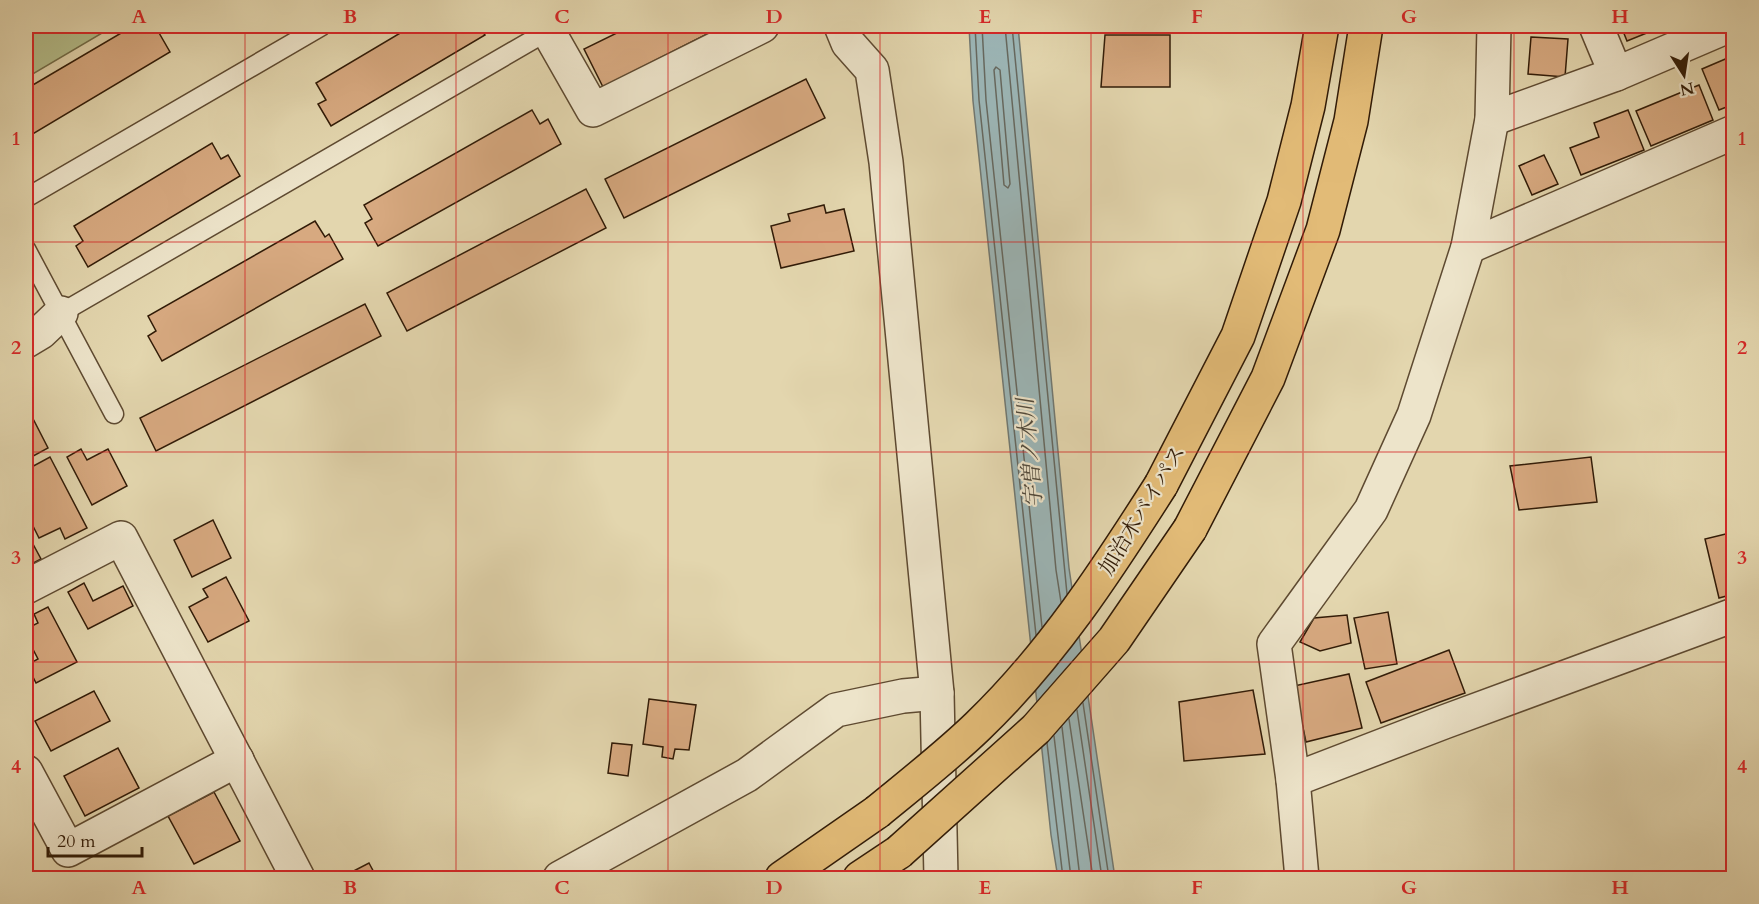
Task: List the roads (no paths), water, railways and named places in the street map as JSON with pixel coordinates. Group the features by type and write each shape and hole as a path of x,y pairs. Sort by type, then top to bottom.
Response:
{"highway":[{"name":"加治木バイパス","path":"782,879 877,812 978,726 1040,659 1111,564 1161,485 1238,336 1284,201 1308,106 1322,26"},
{"path":"860,879 899,852 1036,729 1114,640 1190,529 1268,378 1323,230 1351,121 1366,26"}],"street":[{"path":"547,28 592,110 762,26"},
{"path":"841,26 848,43 872,70 886,162 937,693 941,879"},
{"path":"1302,879 1293,780 1274,644 1371,510 1414,415 1467,247 1491,119 1494,26"},
{"path":"1596,26 1616,74"},
{"path":"1491,119 1616,74 1728,26"},
{"path":"1467,247 1734,132"},
{"path":"26,341 41,332 62,313"},
{"path":"26,587 121,538 298,879"},
{"path":"1293,780 1455,717 1734,615"},
{"path":"560,879 747,775 836,710 903,696 937,693"},
{"path":"26,772 68,850 237,760"}],"lane":[{"path":"26,198 322,26"},
{"path":"62,313 547,28"},
{"path":"26,249 114,414"}],"water":[{"name":"宇曽ノ木川","path":"969,26 1018,26 1069,568 1115,878 1058,878 1051,835 973,101"}]}
